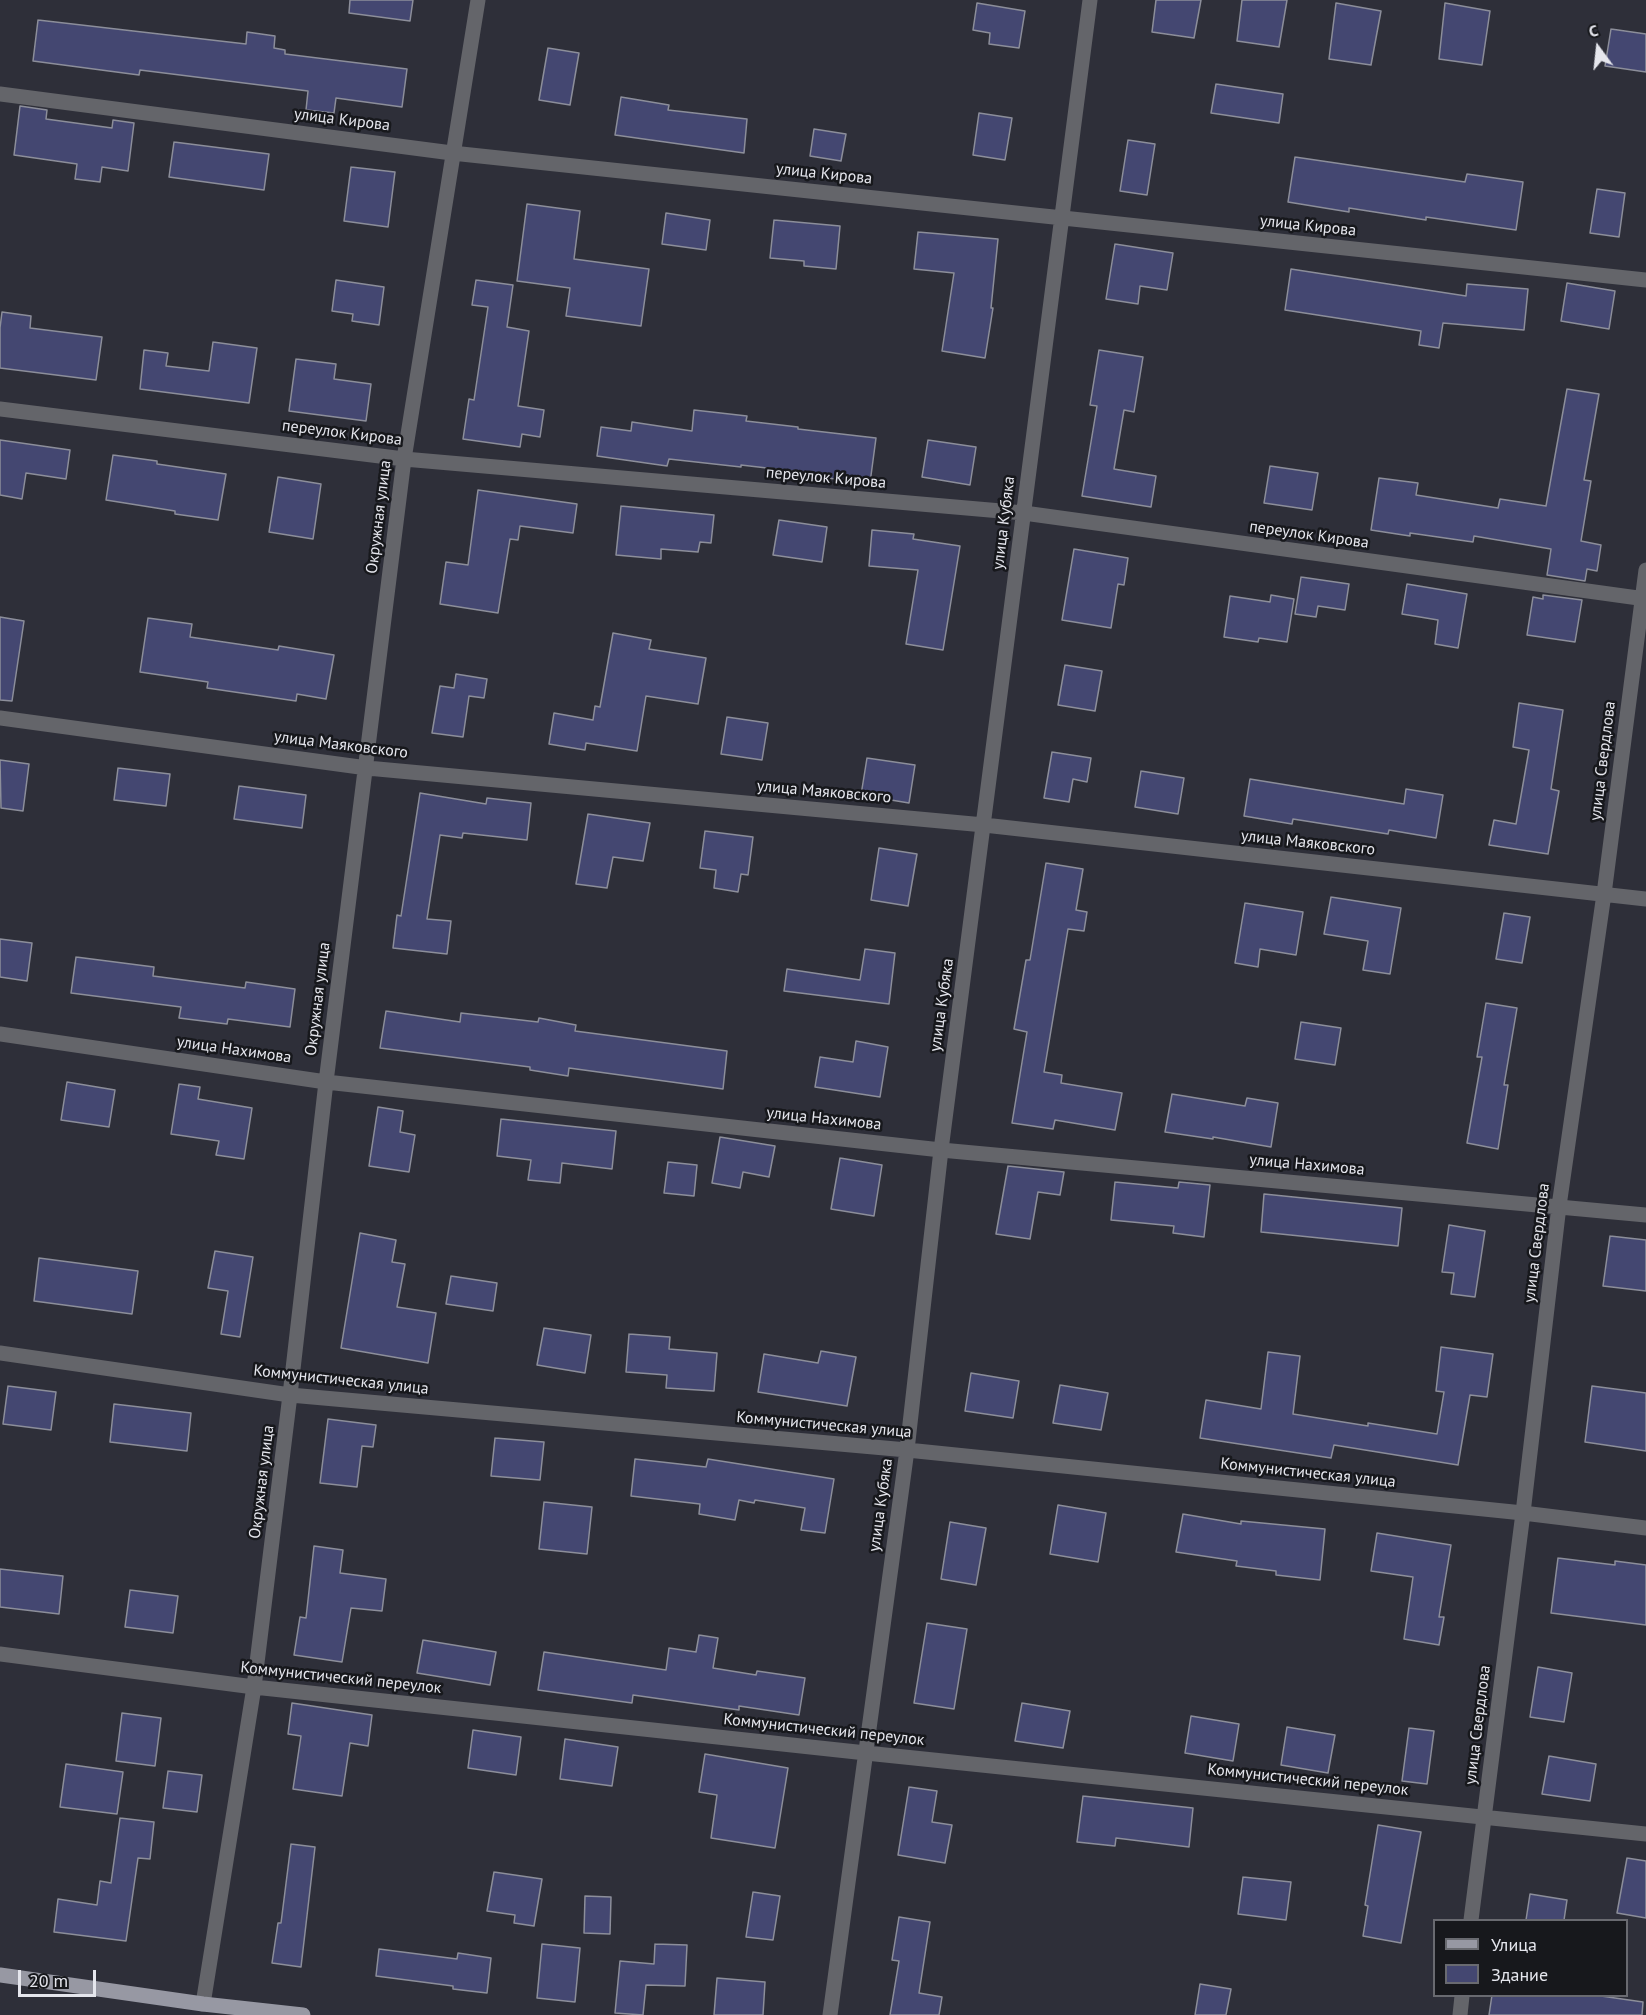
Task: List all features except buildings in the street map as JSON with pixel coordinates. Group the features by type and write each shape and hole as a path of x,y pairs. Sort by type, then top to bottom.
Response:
{"main road":[{"path":"0,1975 203,2004 303,2015"}],"street":[{"name":"Окружная улица","path":"203,2004 254,1687 291,1395 326,1082 404,459 478,0"},
{"name":"улица Кубяка","path":"830,2015 907,1450 941,1150 1090,0"},
{"name":"улица Кирова","path":"0,94 452,153 1646,280"},
{"name":"переулок Кирова","path":"0,409 404,459 1024,513 1644,599"},
{"name":"улица Свердлова","path":"1471,1919 1523,1513 1559,1206 1604,894 1646,570"},
{"name":"улица Маяковского","path":"0,718 367,768 984,825 1646,899"},
{"name":"улица Нахимова","path":"0,1034 326,1082 941,1150 1646,1215"},
{"name":"Коммунистическая улица","path":"0,1353 291,1395 907,1450 1646,1527"},
{"name":"Коммунистический переулок","path":"0,1654 254,1687 1646,1834"},
{"path":"1460,2015 1462,1997"}]}
